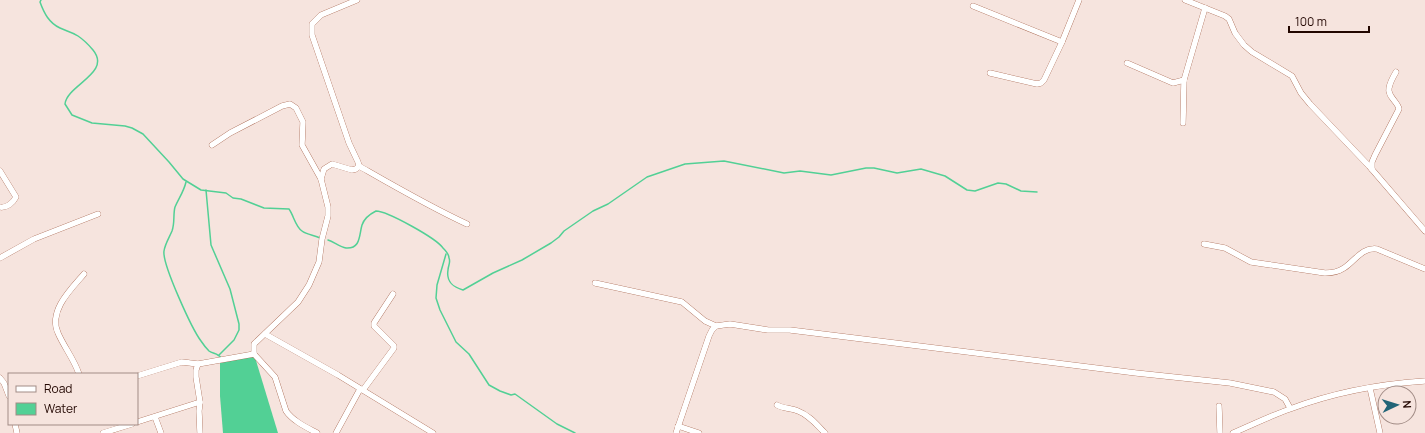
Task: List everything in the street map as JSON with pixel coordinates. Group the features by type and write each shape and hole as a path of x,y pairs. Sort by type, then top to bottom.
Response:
{"street":[{"path":"356,0 321,16 312,24 311,29 349,143 359,166 424,201 434,209 466,224"},
{"path":"990,73 1037,84 1041,83 1044,80 1062,42 1079,0"},
{"path":"1187,0 1225,16 1244,45 1252,52 1292,76 1310,104 1372,169 1425,231"},
{"path":"973,6 1062,42"},
{"path":"1183,123 1184,80 1205,8"},
{"path":"1127,63 1173,84 1184,80"},
{"path":"1372,169 1372,162 1375,155 1399,109 1389,91 1396,72"},
{"path":"212,145 230,133 282,106 290,104 296,108 303,122 302,145 321,179 328,207 328,216 318,262 312,280 298,302 254,344 254,354 275,377 286,411 289,415 317,433"},
{"path":"321,179 324,169 332,164 352,170 359,166"},
{"path":"0,171 16,197 8,206 4,208 0,207"},
{"path":"0,258 34,239 98,214"},
{"path":"1204,244 1225,248 1251,262 1325,273 1343,269 1365,250 1371,249 1377,249 1425,269"},
{"path":"78,373 57,332 56,319 64,299 70,289 84,274"},
{"path":"595,283 682,302 705,321 716,326 730,324 768,330 790,330 1128,372 1230,383 1274,392 1286,399 1290,408"},
{"path":"336,433 361,390 394,348 394,346 374,326 374,323 393,294"},
{"path":"676,433 709,336 716,326"},
{"path":"265,334 321,365 433,433"},
{"path":"138,376 182,362 198,364 254,354"},
{"path":"198,364 196,377 200,402 200,433"},
{"path":"0,378 4,383 8,393"},
{"path":"1233,433 1290,408 1333,396 1370,388 1425,381"},
{"path":"1370,388 1380,433"},
{"path":"138,422 200,402"},
{"path":"777,405 797,410 806,415 825,433"},
{"path":"1219,406 1220,433"},
{"path":"155,416 161,433"},
{"path":"103,433 112,432 130,425"},
{"path":"678,426 699,433"}],"water":[{"path":"254,354 278,433 223,433 220,396 220,360"}],"waterway":[{"path":"41,0 40,2 45,14 50,20 56,26 74,33 82,39 93,50 97,58 97,65 93,72 68,97 65,104 72,115 92,123 132,128 143,134 183,179 201,190 226,193 233,198 241,199 264,208 289,209 296,224 302,231 320,238"},
{"path":"328,240 342,247 351,248 357,244 362,225 369,215 376,211 382,212 411,226 439,244 446,251 449,257 449,281 453,286 463,290 493,273 522,260 551,243 564,231 593,211 608,204 647,177 685,164 724,161 784,173 800,171 831,175 866,168 874,168 897,173 921,169 945,176 967,190 975,191 998,183 1006,184 1021,191 1037,192"},
{"path":"186,182 175,207 173,228 164,251 165,258 172,282 197,334 209,351 221,358"},
{"path":"206,190 211,245 230,289 239,324 239,330 234,340 219,355"},
{"path":"446,254 437,285 436,298 440,310 456,342 469,354 489,385 511,395 515,394 557,424 575,433"}]}
